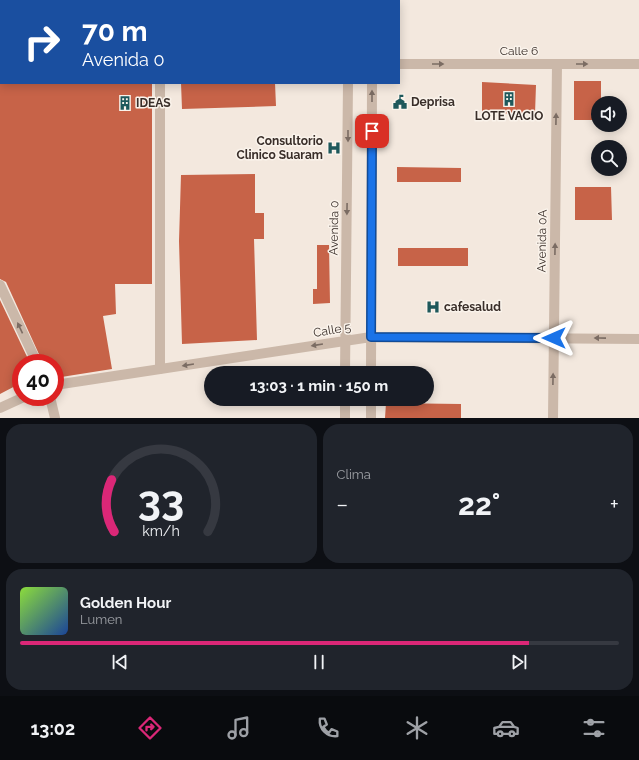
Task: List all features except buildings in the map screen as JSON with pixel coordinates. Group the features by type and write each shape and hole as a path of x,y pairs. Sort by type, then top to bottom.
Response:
{"street":[{"name":"Calle 6","path":"400,64 639,64"},
{"name":"Avenida 0A","path":"553,418 557,64"},
{"path":"160,84 160,369"},
{"name":"Avenida 0","path":"345,366 348,84"},
{"path":"371,366 372,84"},
{"path":"0,285 33,354"},
{"name":"Calle 5","path":"64,383 371,337 639,339"},
{"path":"0,408 12,402"},
{"path":"52,406 55,418"},
{"path":"345,406 345,418"},
{"path":"371,406 371,418"}],"place":[{"name":"LOTE VACIO","path":"509,99"},
{"name":"Deprisa","path":"400,102"},
{"name":"IDEAS","path":"125,103"},
{"name":"Consultorio Clinico Suaram","path":"334,148"},
{"name":"cafesalud","path":"433,307"}],"route":[{"path":"372,131 371,337 554,338"}]}
